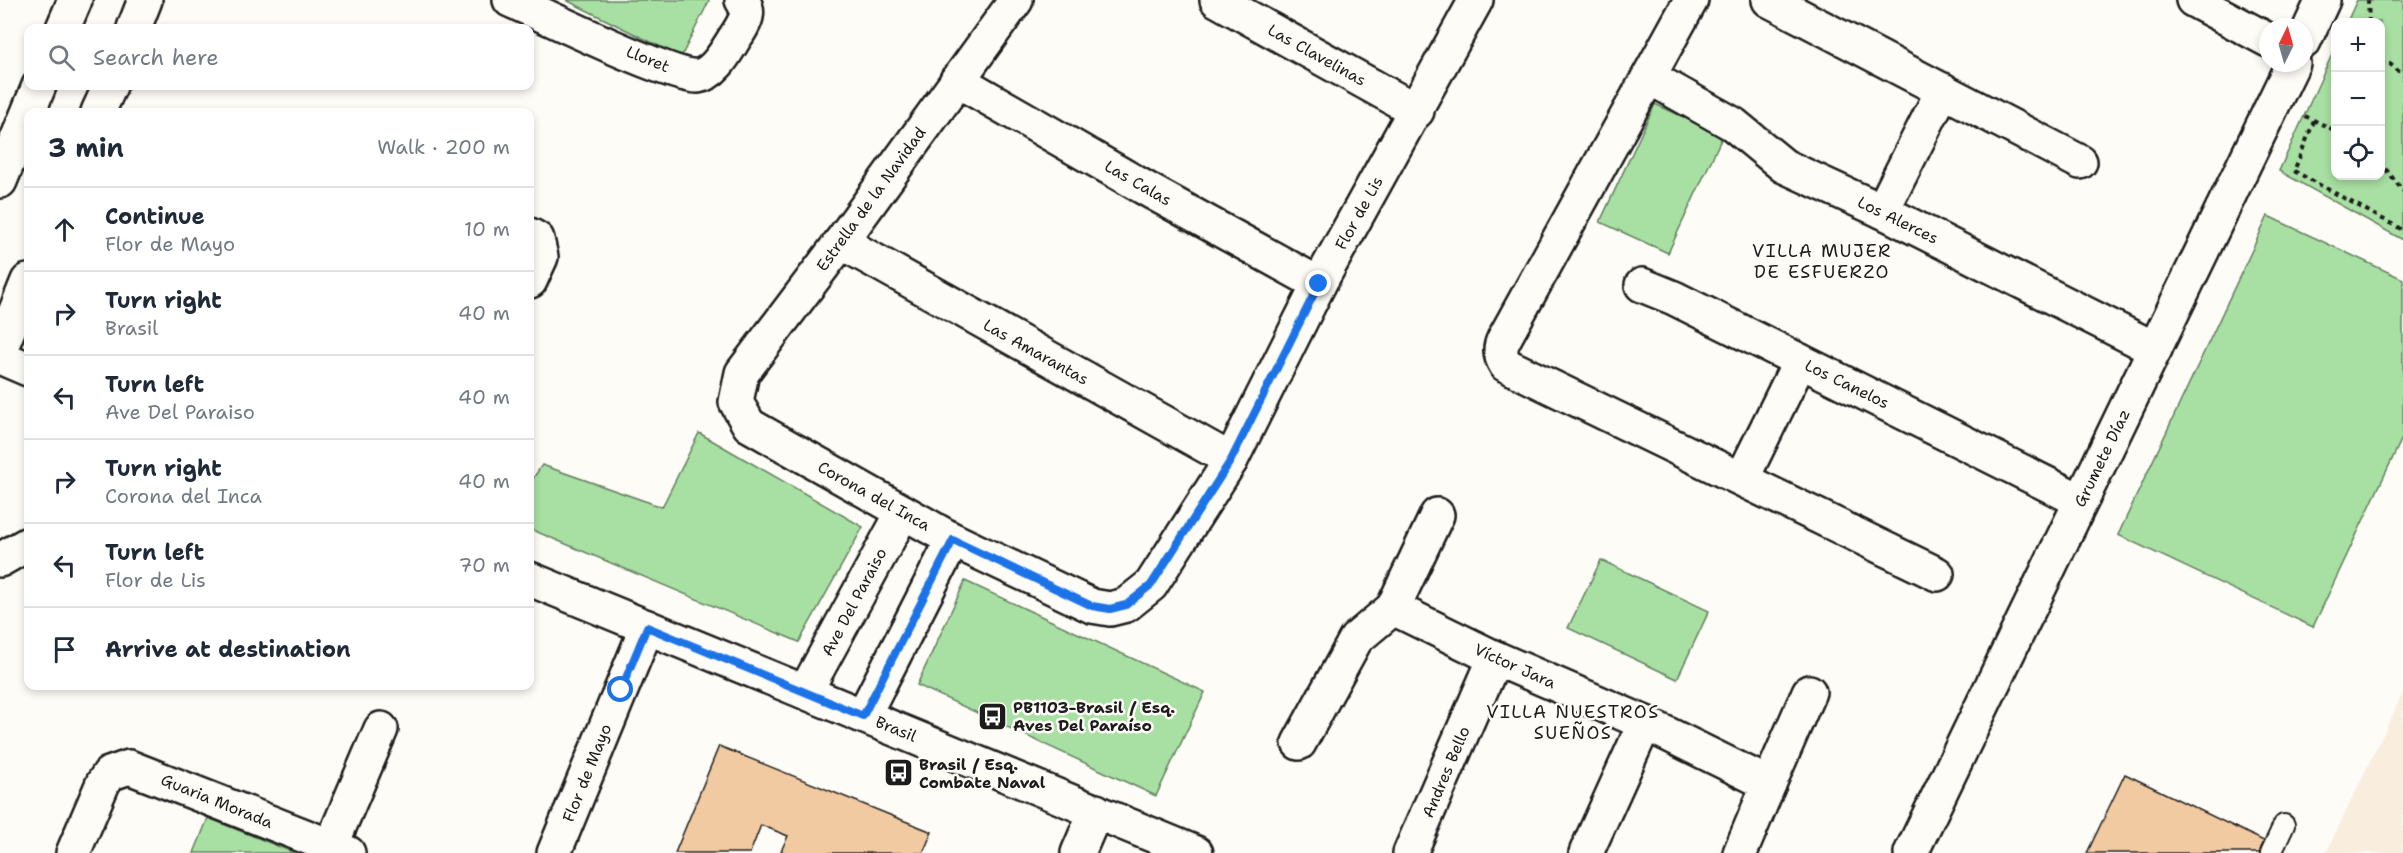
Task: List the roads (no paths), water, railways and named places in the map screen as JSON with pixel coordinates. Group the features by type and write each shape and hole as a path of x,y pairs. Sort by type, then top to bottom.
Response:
{"street":[{"path":"65,24 75,0"},
{"path":"136,24 146,0"},
{"name":"Lloret","path":"510,0 659,65 698,76 714,69 747,20 746,5 742,0"},
{"name":"Estrella de la Navidad","path":"736,402 742,373 842,242 1016,0"},
{"name":"Las Clavelinas","path":"1217,0 1417,111"},
{"name":"Flor de Lis","path":"1126,605 1151,585 1231,460 1319,284 1417,111 1476,0"},
{"path":"1691,0 1504,339 1500,352 1506,365 1937,574"},
{"path":"1768,0 2080,162"},
{"path":"2193,0 2259,35"},
{"path":"2313,22 2323,0"},
{"name":"Grumete Díaz","path":"1911,853 2290,72"},
{"name":"Los Alerces","path":"1649,77 1733,124 1784,166 1882,211 2155,349"},
{"name":"Las Calas","path":"957,80 1150,191 1319,284"},
{"path":"32,108 38,90"},
{"path":"100,108 108,90"},
{"path":"1882,211 1942,90"},
{"path":"0,181 23,138"},
{"path":"534,237 537,239 541,257 534,272"},
{"name":"Las Amarantas","path":"842,242 1231,460"},
{"name":"Los Canelos","path":"1642,285 1674,298 2082,501"},
{"path":"0,350 24,291"},
{"path":"0,357 24,367"},
{"path":"1742,479 1800,361"},
{"name":"Corona del Inca","path":"736,402 749,425 953,540 1092,606 1110,609 1126,605"},
{"name":"Ave Del Paraiso","path":"805,692 903,512"},
{"path":"1299,743 1356,639 1393,608 1437,515"},
{"path":"863,716 953,540"},
{"path":"0,560 24,546"},
{"name":"Brasil","path":"534,581 1196,853"},
{"name":"Víctor Jara","path":"1393,608 1495,658 1645,723 1768,784"},
{"name":"Flor de Mayo","path":"554,853 647,627"},
{"name":"Andres Bello","path":"1410,853 1495,658"},
{"path":"1740,853 1809,692"},
{"path":"1586,853 1645,723"},
{"path":"340,850 381,729"},
{"name":"Guaria Morada","path":"73,853 103,783 118,769 129,767 340,850"},
{"path":"1078,853 1096,811"}],"lane":[{"path":"2271,853 2284,825"}],"place":[{"name":"PB1103-Brasil / Esq. Aves Del Paraíso","path":"992,716"},
{"name":"Brasil / Esq. Combate Naval","path":"898,773"}],"district":[{"name":"VILLA MUJER DE ESFUERZO","path":"1822,261"},
{"name":"VILLA NUESTROS SUEÑOS","path":"1573,722"}]}
